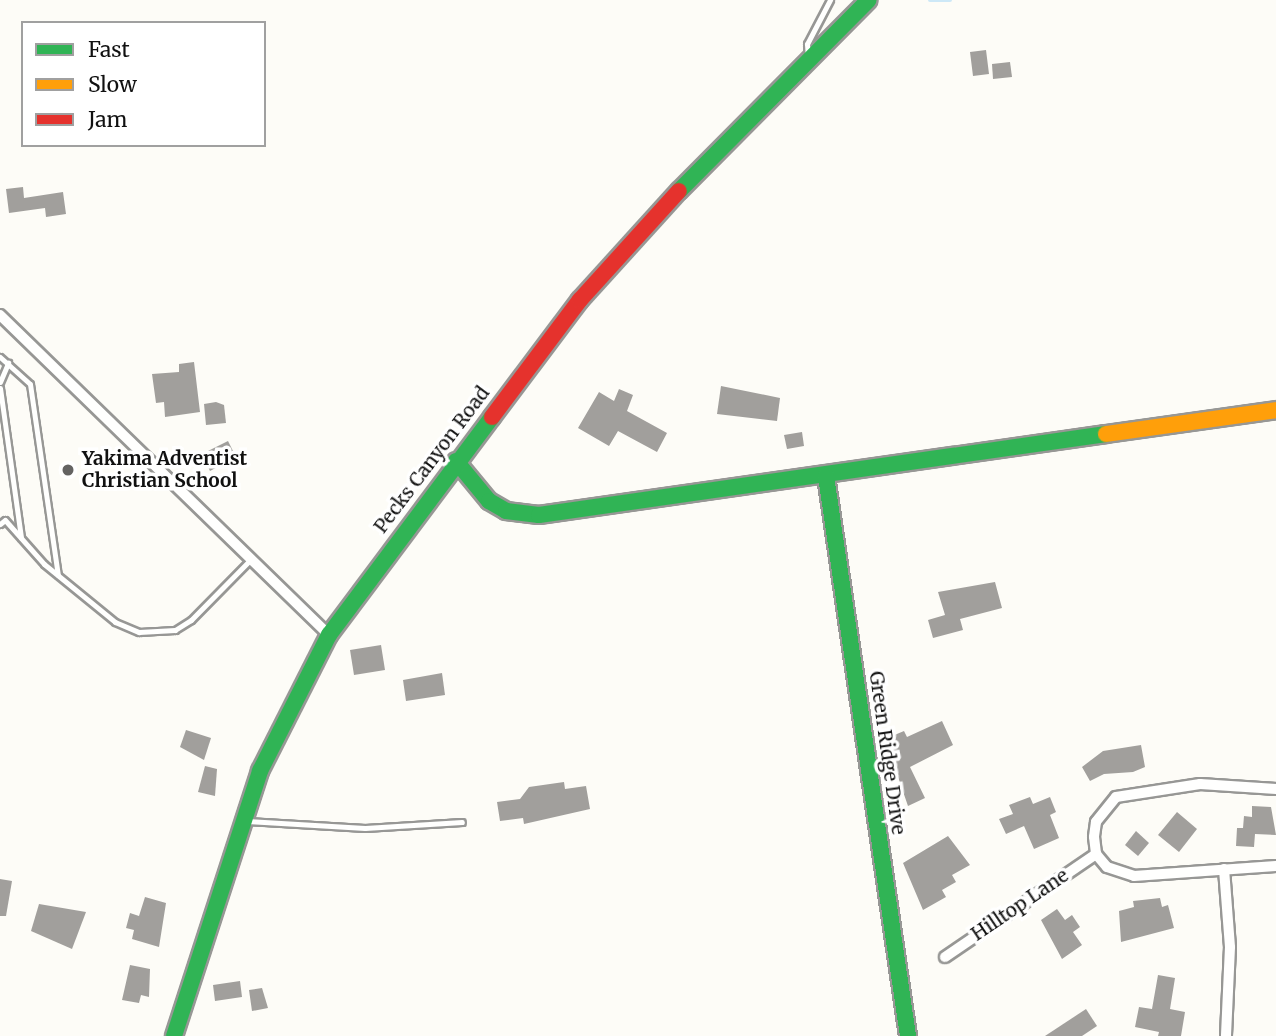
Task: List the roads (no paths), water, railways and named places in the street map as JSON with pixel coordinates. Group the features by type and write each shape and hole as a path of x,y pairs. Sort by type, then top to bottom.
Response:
{"street":[{"name":"Pecks Canyon Road","path":"174,1036 260,771 329,635 456,461 580,300 869,0"},
{"path":"0,315 329,635"},
{"path":"456,461 489,501 517,514 826,476 1276,410"},
{"name":"Green Ridge Drive","path":"826,476 908,1036"},
{"path":"1276,789 1209,783 1116,797 1096,822 1096,854 1118,873 1134,876 1276,866"},
{"name":"Hilltop Lane","path":"945,957 1096,854"},
{"path":"1224,869 1230,947 1226,1036"}],"lane":[{"path":"808,61 807,44 830,0"},
{"path":"0,357 30,384 58,575"},
{"path":"0,382 9,363"},
{"path":"0,388 21,538"},
{"path":"0,515 3,522 58,575 115,621 139,632 162,632 191,620 251,559"},
{"path":"244,821 365,828 462,822"}],"waterway":[{"path":"930,0 950,0"}],"place":[{"name":"Yakima Adventist Christian School","path":"68,470"}]}
